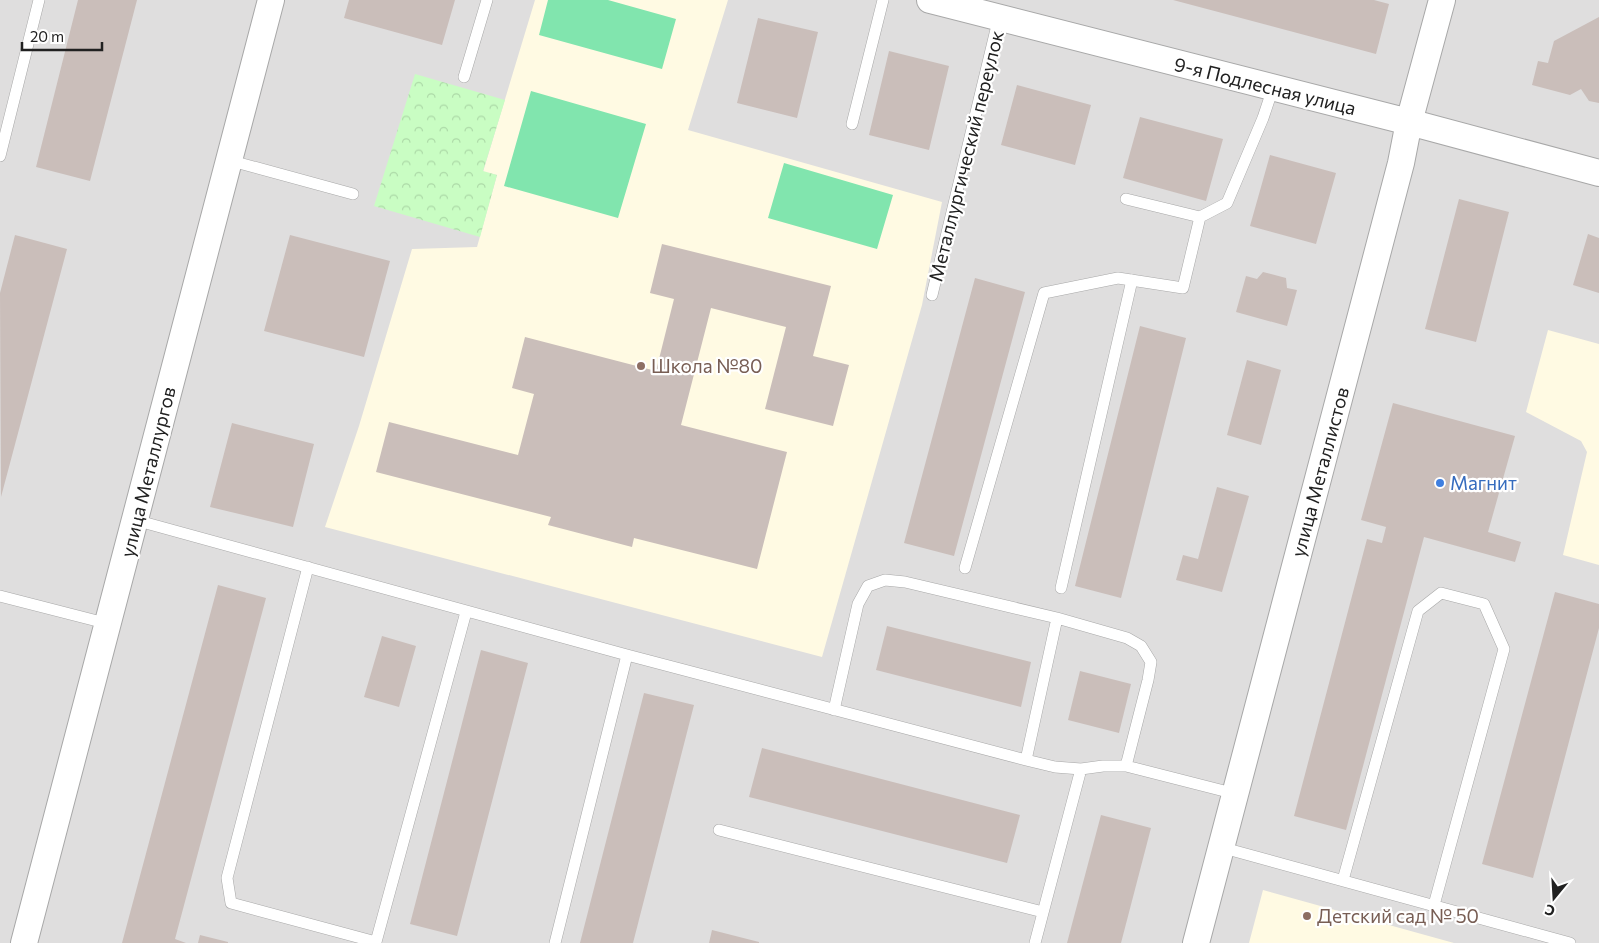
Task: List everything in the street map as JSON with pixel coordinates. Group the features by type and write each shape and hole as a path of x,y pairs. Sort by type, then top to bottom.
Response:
{"street":[{"name":"улица Металлургов","path":"24,943 271,0"},
{"name":"9-я Подлесная улица","path":"930,0 964,4 999,18 1409,122 1599,173"},
{"name":"улица Металлистов","path":"1196,943 1442,0"}],"lane":[{"path":"0,156 39,0"},
{"path":"464,77 486,0"},
{"path":"852,124 883,0"},
{"name":"Металлургический переулок","path":"932,295 999,18"},
{"path":"1126,199 1200,217 1226,204 1263,118 1273,88"},
{"path":"228,160 353,194"},
{"path":"964,568 1044,293 1118,278 1183,288 1200,217"},
{"path":"1061,588 1132,280"},
{"path":"135,520 627,656 1026,760 1055,767 1081,769 1103,766 1126,766 1236,794"},
{"path":"308,567 227,878 231,903 378,943 466,612"},
{"path":"834,710 858,604 868,586 885,580 906,582 1057,618 1127,638 1141,646 1151,662 1126,766"},
{"path":"1343,880 1418,611 1441,593 1484,604 1504,649 1434,906"},
{"path":"0,596 109,624"},
{"path":"1026,760 1057,618"},
{"path":"555,943 627,656"},
{"path":"1035,943 1081,769"},
{"path":"719,830 1043,912"},
{"path":"1220,847 1570,943"}],"shaded area":[{"path":"0,0 1599,0 1599,943 0,943"},
{"name":"Школа №80","path":"535,0 728,0 688,130 942,202 922,305 822,657 325,527 359,426 412,249 477,247 497,175 483,172"},
{"path":"1548,330 1599,344 1599,565 1563,555 1587,452 1581,441 1526,412"},
{"name":"Детский сад № 50","path":"1263,890 1454,943 1249,943"}],"green space":[{"path":"548,0 608,0 676,19 662,69 539,35"},
{"path":"415,74 505,100 483,171 497,175 480,237 374,206"},
{"path":"531,91 646,124 618,218 504,186"},
{"path":"784,163 893,195 877,249 768,218"}],"building":[{"path":"78,0 137,0 90,181 36,167"},
{"path":"349,0 455,0 442,45 344,18"},
{"path":"1173,0 1374,0 1389,4 1376,54"},
{"path":"1599,17 1599,103 1589,101 1581,89 1570,95 1532,85 1538,61 1548,63 1554,41"},
{"path":"758,18 818,32 797,118 737,103"},
{"path":"889,51 949,66 929,150 869,135"},
{"path":"1017,85 1091,105 1075,165 1001,145"},
{"path":"1140,117 1223,139 1206,201 1123,178"},
{"path":"1270,155 1336,173 1316,244 1250,226"},
{"path":"1459,199 1509,212 1476,342 1425,329"},
{"path":"1588,234 1599,238 1599,293 1573,285"},
{"path":"15,235 67,249 1,497 0,293"},
{"path":"290,235 390,261 364,357 264,331"},
{"path":"662,244 831,286 813,356 849,365 833,426 765,409 786,327 711,308 681,425 787,452 757,569 634,538 632,547 548,525 551,517 376,472 389,422 518,455 534,394 512,388 525,337 656,371 674,299 650,293"},
{"path":"1263,272 1286,278 1287,288 1297,290 1287,326 1236,312 1246,276 1257,279"},
{"path":"975,278 1025,292 954,556 904,543"},
{"path":"1140,326 1186,338 1121,598 1075,586"},
{"path":"1247,360 1281,370 1261,445 1227,435"},
{"path":"1393,403 1515,436 1488,532 1521,542 1515,562 1424,537 1346,830 1294,816 1367,539 1382,543 1386,527 1361,520"},
{"path":"232,423 314,444 293,527 210,507"},
{"path":"1217,487 1249,496 1222,592 1176,580 1183,555 1198,559"},
{"path":"218,585 266,598 175,939 186,943 122,943"},
{"path":"1555,592 1599,604 1599,628 1533,878 1482,864"},
{"path":"887,626 1031,662 1021,707 876,670"},
{"path":"382,636 416,646 399,707 364,697"},
{"path":"481,650 528,663 457,936 410,924"},
{"path":"1080,671 1131,684 1119,733 1068,720"},
{"path":"644,693 694,705 633,943 580,943"},
{"path":"762,748 1020,815 1007,863 749,797"},
{"path":"1101,815 1151,828 1121,943 1067,943"},
{"path":"712,930 759,942 759,943 709,943"},
{"path":"200,935 228,942 228,943 198,943"}],"place":[{"name":"Школа №80","path":"641,366"},
{"name":"Магнит","path":"1440,483"},
{"name":"Детский сад № 50","path":"1307,916"}]}
